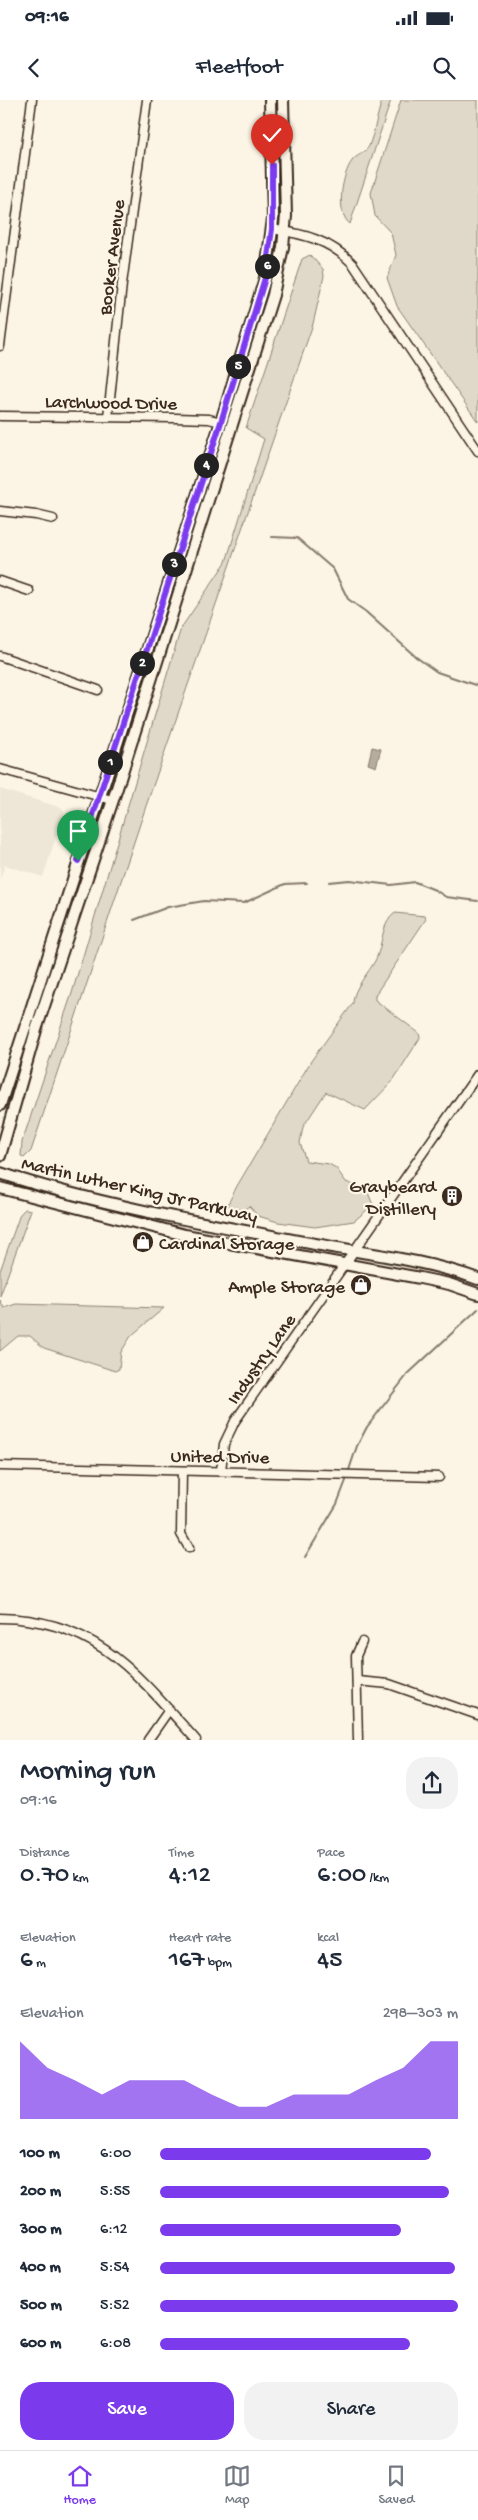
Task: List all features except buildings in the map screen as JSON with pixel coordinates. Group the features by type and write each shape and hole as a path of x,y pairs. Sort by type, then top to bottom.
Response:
{"main road":[{"path":"0,1105 221,422 265,278 272,229 270,100"},
{"path":"0,1156 36,1030 112,800 268,313 285,231 283,100"},
{"name":"Martin Luther King Jr Parkway","path":"0,1173 71,1193 177,1218 431,1265 478,1279"},
{"name":"Martin Luther King Jr Parkway","path":"0,1188 176,1233 449,1284 478,1294"}],"street":[{"path":"0,346 32,100"},
{"name":"Booker Avenue","path":"108,418 122,284 147,100"},
{"path":"272,229 320,240 338,250 352,264 478,451"},
{"name":"Larchwood Drive","path":"0,416 200,418 221,422"},
{"path":"0,511 53,519"},
{"path":"0,581 29,590"},
{"path":"0,656 98,690"},
{"path":"0,769 112,800"},
{"name":"Industry Lane","path":"221,1471 222,1450 235,1421 478,1074"},
{"name":"United Drive","path":"0,1466 440,1477"},
{"path":"182,1471 181,1534 189,1548"},
{"path":"0,1618 36,1620 67,1628 81,1635 118,1660 169,1710 196,1740"},
{"path":"358,1740 356,1656 362,1642"},
{"path":"357,1681 389,1684 478,1715"},
{"path":"148,1740 169,1710"}],"shaded area":[{"path":"382,100 391,100 350,224 345,219 341,203 345,175 352,161 369,146"},
{"path":"401,100 478,100 478,422 397,306 387,278 396,255 391,233 375,216 371,193"},
{"path":"310,255 323,269 324,276 313,324 145,809 31,1151 24,1158 21,1156 22,1142 72,993 181,628 226,562 264,439 246,428 302,259"},
{"path":"372,747 381,749 376,767 368,764"},
{"path":"0,789 62,808 64,812 43,877 5,865 0,879"},
{"path":"395,913 425,916 426,919 375,995 375,1000 419,1033 420,1038 392,1082 365,1110 326,1092 303,1127 300,1143 306,1161 329,1164 336,1168 346,1182 367,1190 373,1205 354,1221 315,1227 278,1222 258,1216 249,1206 244,1210 230,1208 228,1204 237,1186 311,1061 353,1003 358,986 376,959 387,922"},
{"path":"25,1209 31,1210 0,1296 0,1271 20,1214"},
{"path":"0,1300 4,1308 16,1304 164,1308 131,1336 121,1352 119,1369 115,1371 44,1348 30,1336 18,1336 0,1351"}],"waterway":[{"path":"272,537 297,538 333,569 348,599 366,612 416,657 437,672 478,686"},
{"path":"329,882 349,880 391,885 415,882 435,890 446,897 478,901"},
{"path":"134,920 168,907 204,901 244,903 285,884 307,883"},
{"path":"348,1473 357,1446 367,1427 408,1374 478,1309"},
{"path":"305,1557 337,1504 347,1478"}],"place":[{"name":"Graybeard Distillery","path":"452,1196"},
{"name":"Cardinal Storage","path":"143,1242"},
{"name":"Ample Storage","path":"361,1285"}],"route":[{"path":"78,861 221,422 265,278 271,246 273,219 272,165"}]}
